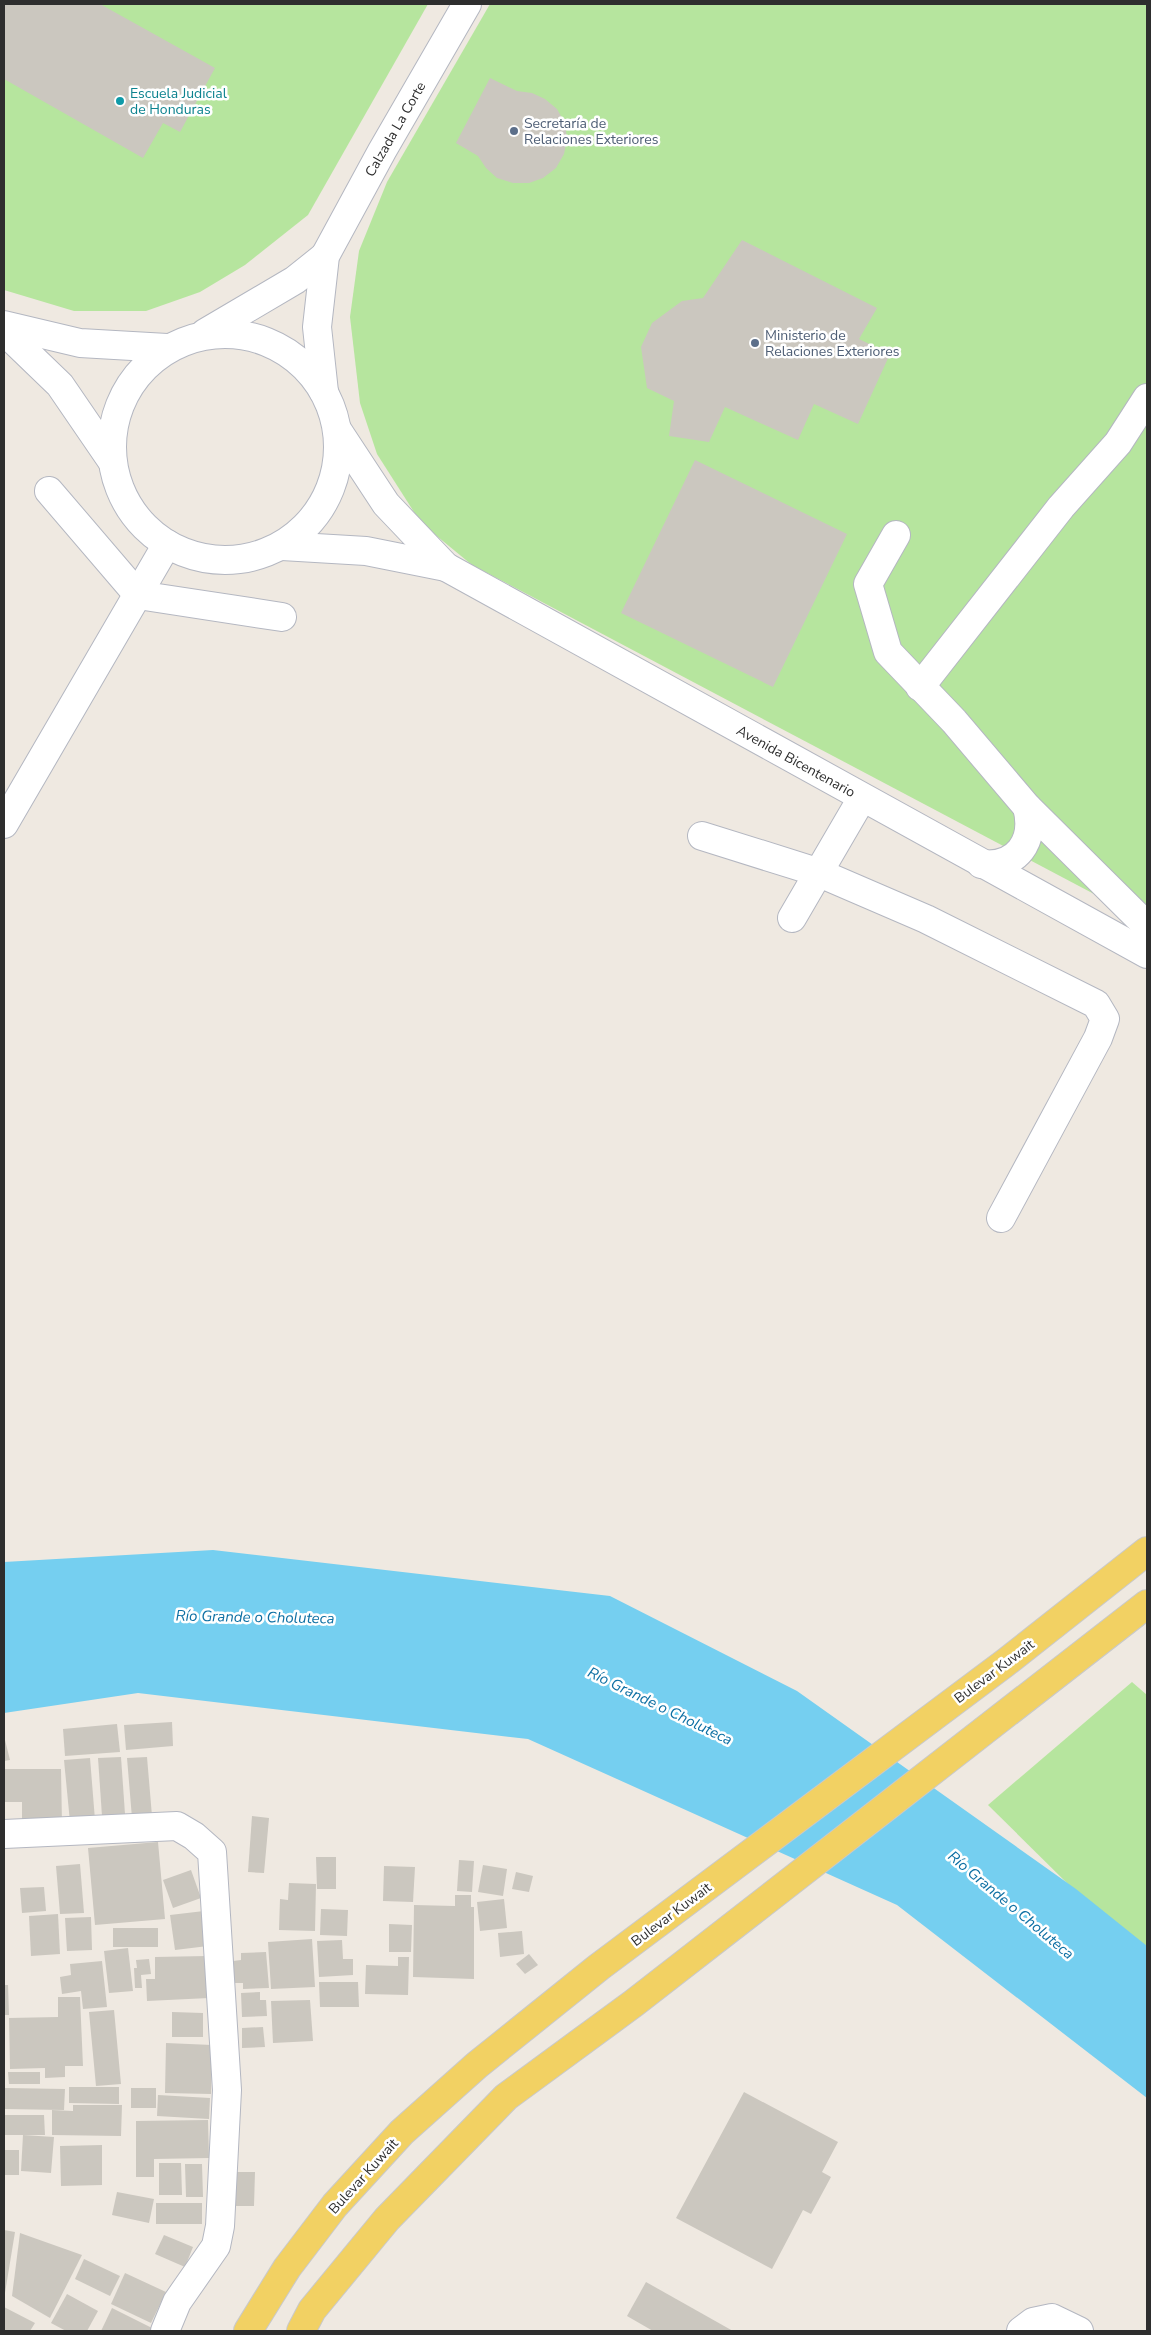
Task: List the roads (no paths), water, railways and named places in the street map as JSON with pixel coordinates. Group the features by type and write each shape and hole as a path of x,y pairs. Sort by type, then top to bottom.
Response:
{"main road":[{"name":"Bulevar Kuwait","path":"248,2331 287,2268 335,2205 402,2132 477,2065 599,1968 1005,1663 1147,1551"},
{"path":"301,2331 312,2310 387,2219 506,2097 634,2003 1147,1604"}],"street":[{"name":"Calzada La Corte","path":"200,336 296,280 325,256 382,151 467,4"},
{"name":"Calzada La Corte","path":"324,392 317,327 325,256"},
{"path":"4,325 80,343 168,348"},
{"path":"4,331 60,385 112,461"},
{"path":"236,334 271,343 301,364 324,392 338,431 338,464 328,497 308,525 282,546 247,559 210,560 167,544 144,527 122,497 112,461 111,434 117,408 129,384 146,364 168,348 200,336 236,334"},
{"path":"920,687 1061,508 1118,443 1147,398"},
{"name":"Avenida Bicentenario","path":"338,431 386,504 446,567 1147,954"},
{"path":"49,491 138,595 282,617"},
{"path":"896,534 868,584 888,652 954,721 1027,807 1147,926"},
{"path":"4,824 167,544"},
{"name":"Avenida Bicentenario","path":"282,546 366,551 446,567"},
{"path":"792,918 817,872 862,798"},
{"path":"981,864 1003,863 1021,850 1027,840 1030,829 1027,807"},
{"path":"702,836 817,872 926,919 1096,1004 1105,1019 1098,1038 1001,1218"},
{"path":"1071,1663 1147,1621"},
{"path":"4,1834 177,1826 194,1836 212,1852 227,2090 220,2226 216,2246 177,2302 165,2331"},
{"path":"1021,2331 1033,2322 1052,2318 1079,2331"}],"water":[{"name":"Río Grande o Choluteca","path":"213,1550 610,1596 797,1691 1076,1889 1147,1946 1147,2098 897,1905 528,1739 138,1693 4,1713 4,1562"}],"place":[{"name":"Escuela Judicial de Honduras","path":"120,101"},
{"name":"Secretaría de Relaciones Exteriores","path":"514,131"},
{"name":"Ministerio de Relaciones Exteriores","path":"755,343"}]}
